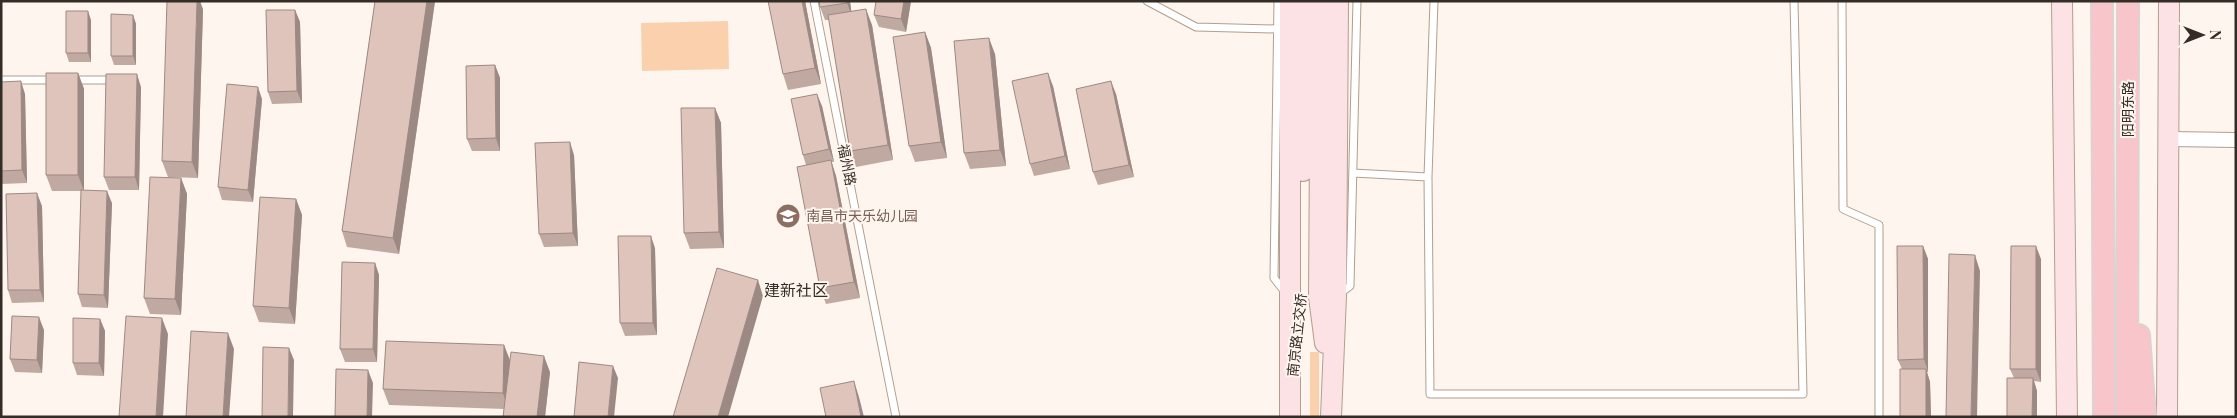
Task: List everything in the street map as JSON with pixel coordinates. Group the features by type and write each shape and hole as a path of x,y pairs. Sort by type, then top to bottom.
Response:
{"main road":[{"name":"南京路立交桥","path":"1290,1 1288,297 1291,395"},
{"name":"南京路立交桥","path":"1291,395 1302,300 1304,1"},
{"name":"南京路立交桥","path":"1321,1 1319,297 1331,392"},
{"path":"1331,417 1336,296 1338,1"},
{"path":"2062,1 2067,417"},
{"name":"阳明东路","path":"2102,1 2104,417"},
{"name":"阳明东路","path":"2126,417 2128,1"},
{"path":"2168,417 2170,1"},
{"name":"阳明东路","path":"2090,417 2104,204"},
{"name":"阳明东路","path":"2128,218 2145,417"},
{"path":"1290,417 1291,395"}],"street":[{"path":"2170,139 2236,140"}],"lane":[{"name":"福州路","path":"814,1 896,417"},
{"path":"1147,1 1196,26 1278,29"},
{"path":"1278,1 1274,278 1288,297"},
{"path":"1336,296 1350,286 1357,1"},
{"path":"1434,1 1428,177 1430,394 1803,394 1794,1"},
{"path":"1842,1 1843,209 1879,225 1879,417"},
{"path":"1,80 123,80"},
{"path":"1353,173 1428,177"}],"shaded area":[{"path":"728,21 729,69 642,71 641,23"},
{"path":"1310,352 1319,352 1319,417 1310,417"}],"building":[{"path":"167,1 197,1 192,162 162,161"},
{"path":"375,1 427,1 393,238 342,231"},
{"path":"768,1 802,1 815,68 783,74"},
{"path":"819,1 847,1 847,3 820,7"},
{"path":"876,1 904,1 901,19 874,15"},
{"path":"866,9 888,145 850,151 828,15"},
{"path":"266,10 295,10 297,91 268,92"},
{"path":"66,11 88,11 88,53 66,53"},
{"path":"111,14 133,15 133,56 111,56"},
{"path":"925,32 941,142 909,146 893,37"},
{"path":"989,38 1000,150 964,153 954,41"},
{"path":"495,65 496,138 467,139 466,66"},
{"path":"46,73 78,73 78,175 46,175"},
{"path":"1048,73 1065,156 1030,164 1012,81"},
{"path":"106,74 137,74 135,177 104,177"},
{"path":"21,81 22,170 1,171 1,82"},
{"path":"1111,81 1129,165 1093,172 1076,89"},
{"path":"227,84 258,87 248,190 218,187"},
{"path":"817,94 829,149 803,155 791,99"},
{"path":"681,108 715,108 719,232 684,233"},
{"path":"570,142 573,233 539,234 535,143"},
{"path":"831,160 854,282 820,288 797,167"},
{"path":"150,177 181,178 175,299 144,298"},
{"path":"81,190 107,191 104,295 78,294"},
{"path":"37,193 40,290 8,290 6,194"},
{"path":"260,197 296,199 289,308 253,306"},
{"path":"618,236 651,236 653,323 620,323"},
{"path":"1897,246 1923,246 1924,359 1898,360"},
{"path":"2011,246 2036,246 2036,369 2010,369"},
{"path":"1949,254 1975,255 1971,417 1946,417"},
{"path":"342,262 375,263 373,349 340,349"},
{"path":"717,268 758,280 718,417 673,417"},
{"path":"12,316 39,317 37,360 10,359"},
{"path":"126,316 162,318 156,417 119,417"},
{"path":"73,318 100,319 99,363 73,363"},
{"path":"191,331 228,333 223,417 186,417"},
{"path":"386,341 504,345 503,393 383,389"},
{"path":"263,347 289,348 288,417 262,417"},
{"path":"511,352 544,356 537,417 503,417"},
{"path":"579,362 613,366 608,417 574,417"},
{"path":"336,369 368,370 367,417 335,417"},
{"path":"1900,369 1926,369 1926,417 1900,417"},
{"path":"2007,378 2033,378 2032,417 2007,417"},
{"path":"854,381 861,417 826,417 820,388"}],"place":[{"name":"南昌市天乐幼儿园","path":"788,216"}],"district":[{"name":"建新社区","path":"796,290"}]}
